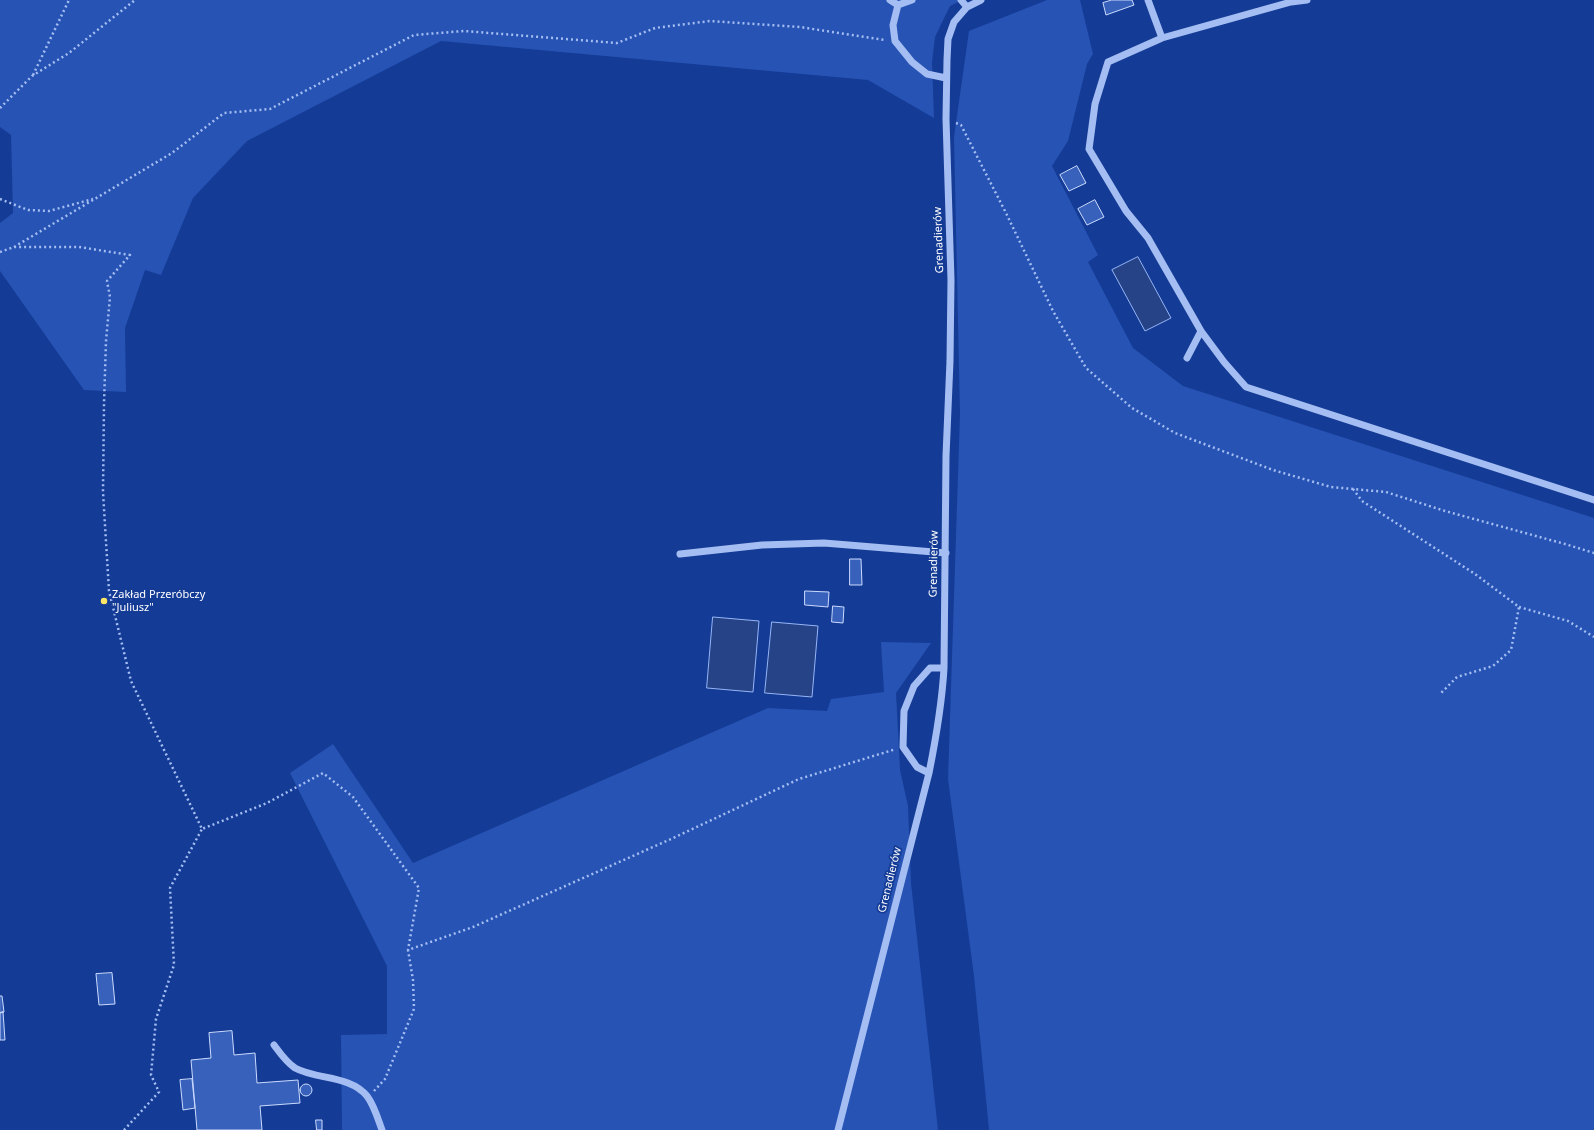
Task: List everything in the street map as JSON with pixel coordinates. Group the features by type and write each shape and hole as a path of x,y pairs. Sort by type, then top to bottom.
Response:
{"street":[{"path":"890,0 898,5"},
{"path":"898,5 912,0"},
{"path":"961,0 967,7"},
{"name":"Grenadierów","path":"838,1130 929,773 939,724 944,668 946,456 952,280 946,119 948,39 954,22 967,7 981,0"},
{"path":"1148,0 1162,38"},
{"path":"1306,0 1291,2 1162,38 1108,62 1095,104 1089,149 1126,211 1148,238 1201,330 1224,362 1246,388 1594,500"},
{"path":"898,5 893,25 895,41 912,62 927,74 946,78"},
{"path":"1187,358 1201,330"},
{"path":"680,554 762,545 824,543 946,553"},
{"path":"929,773 917,767 904,747 904,711 914,686 930,668 944,668"},
{"path":"274,1045 286,1061 294,1067 304,1072 346,1083 358,1088 367,1096 382,1130"}],"path":[{"path":"32,76 69,0"},
{"path":"0,108 32,76 69,53 135,0"},
{"path":"0,252 14,247 172,153 224,113 270,109 414,35 464,31 618,43 655,28 710,21 800,27 895,41"},
{"path":"946,119 961,125 1006,213 1053,311 1086,368 1132,408 1175,433 1273,470 1331,488 1386,492 1445,511 1594,553"},
{"path":"0,199 28,210 49,211 97,197"},
{"path":"14,247 79,247 130,255 107,281 110,297 106,341 103,492 109,591 131,681 202,829"},
{"path":"1352,489 1362,501 1475,574 1519,607 1568,621 1594,637"},
{"path":"1441,693 1457,677 1493,666 1511,650 1519,607"},
{"path":"408,950 480,924 671,839 799,779 904,747"},
{"path":"124,1130 159,1092 151,1075 156,1019 174,966 170,888 202,829 267,803 323,773 353,796 419,888 408,950 413,980 414,1009 385,1079 377,1089 367,1096"}],"shaded area":[{"path":"0,0 962,0 950,6 935,37 932,62 934,118 868,80 441,41 247,141 193,198 161,275 145,270 125,328 126,392 84,390 0,271 0,223 13,213 11,135 0,127"},
{"path":"1047,0 1080,0 1093,54 1087,64 1068,141 1052,166 1098,255 1088,262 1133,348 1183,386 1594,518 1594,1130 989,1130 974,976 948,779 960,414 954,137 969,31"},
{"path":"1138,257 1171,318 1145,331 1112,270"},
{"path":"713,617 759,621 753,692 707,688"},
{"path":"772,622 818,626 812,697 765,693"},
{"path":"881,642 931,643 896,693 900,770 908,806 911,883 938,1130 342,1130 341,1035 387,1034 387,966 290,773 333,744 413,863 768,708 827,711 831,699 884,692"}],"building":[{"path":"1112,0 1132,0 1134,5 1106,15 1103,3"},
{"path":"1077,166 1086,183 1069,191 1060,175"},
{"path":"1095,200 1104,217 1087,225 1078,209"},
{"path":"850,559 861,559 862,585 850,585"},
{"path":"805,591 829,592 828,607 805,605"},
{"path":"833,606 844,607 843,623 832,622"},
{"path":"112,973 115,1004 99,1005 96,974"},
{"path":"0,996 2,996 4,1012 0,1013"},
{"path":"3,1012 5,1040 0,1040 0,1013"},
{"path":"232,1031 234,1055 255,1053 257,1083 298,1080 300,1103 260,1106 262,1130 197,1130 191,1060 211,1058 209,1033"},
{"path":"192,1079 195,1108 183,1110 180,1080"},
{"path":"308,1084 311,1085 311,1095 304,1096 301,1095 300,1088 301,1085"},
{"path":"316,1120 322,1120 322,1130 317,1130"}],"place":[{"name":"Zakład Przeróbczy \"Juliusz\"","path":"104,601"}]}
